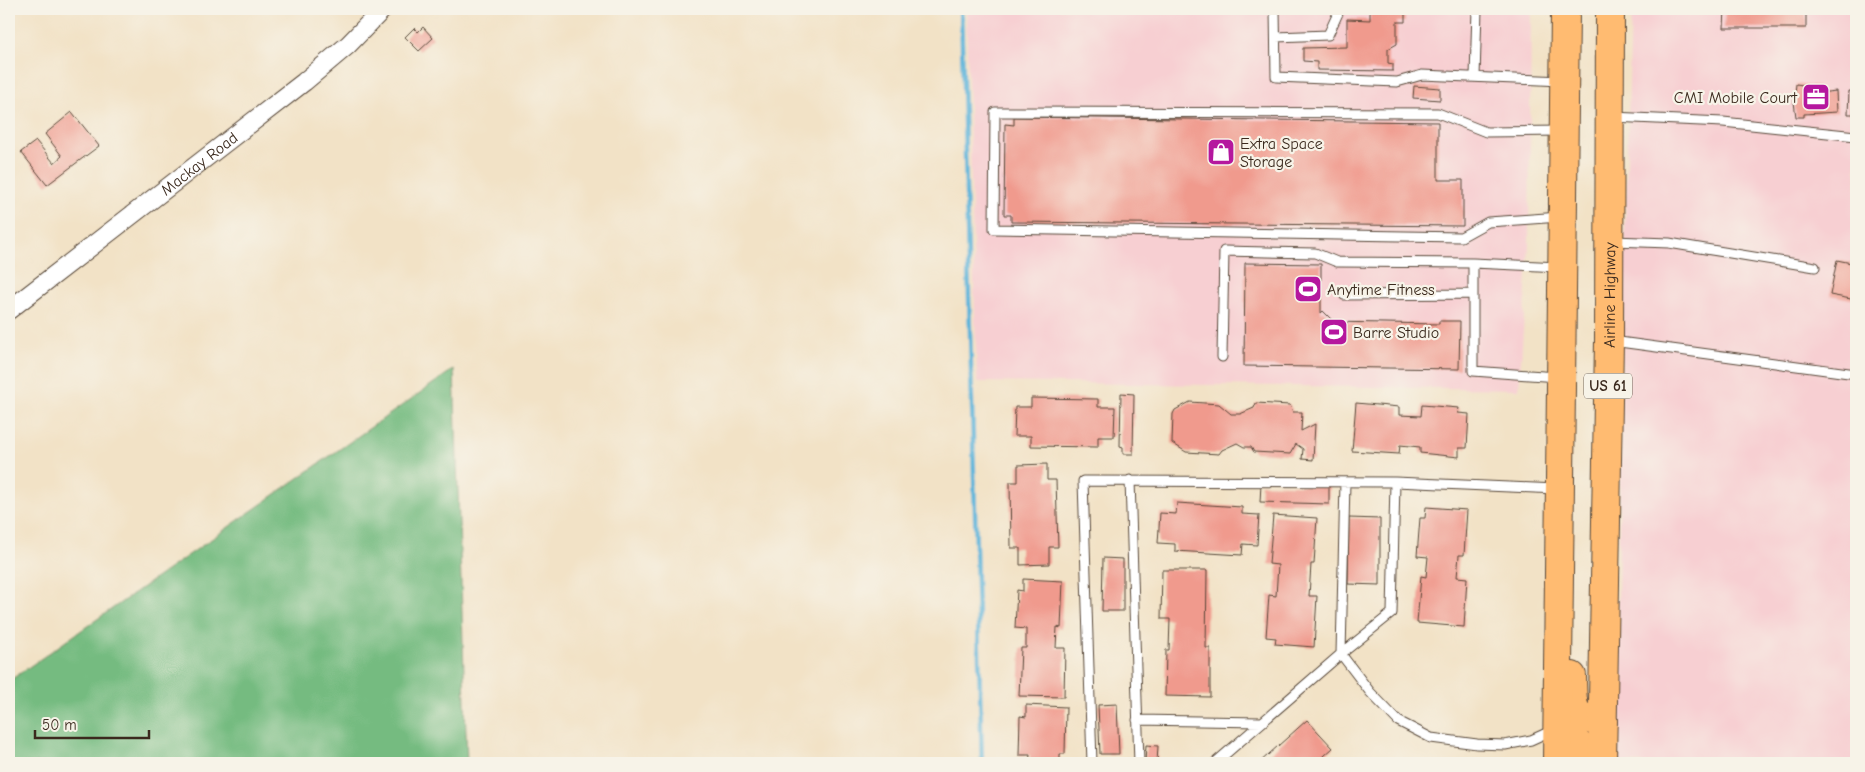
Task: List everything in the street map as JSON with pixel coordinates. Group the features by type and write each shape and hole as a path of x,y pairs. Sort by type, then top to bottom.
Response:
{"highway":[{"name":"US 61","path":"1557,763 1565,9"},
{"name":"Airline Highway","path":"1602,763 1609,340 1610,9"},
{"path":"1559,540 1570,556 1572,696 1576,712 1583,719 1603,722"},
{"path":"1558,728 1569,734 1581,746 1586,763"}],"street":[{"name":"Mackay Road","path":"9,310 304,82 348,45 383,9"}],"lane":[{"path":"1275,9 1276,77 1397,82 1422,75 1564,81"},
{"path":"1276,37 1328,35 1340,9"},
{"path":"1475,77 1477,9"},
{"path":"1563,217 1488,222 1461,237 994,229 995,112 1438,113 1486,132 1564,131"},
{"path":"1609,117 1723,122 1856,136"},
{"path":"1610,241 1670,243 1815,267"},
{"path":"1222,357 1224,252 1315,253 1338,262 1473,263 1562,267"},
{"path":"1473,263 1473,371 1561,377"},
{"path":"1344,295 1473,294"},
{"path":"1609,340 1856,374"},
{"path":"1130,480 1138,763"},
{"path":"1092,763 1083,481 1395,482 1560,489"},
{"path":"1345,482 1341,654 1370,692 1398,722 1431,738 1478,744 1505,745 1531,740 1558,728"},
{"path":"1215,763 1341,654 1392,613 1395,482"},
{"path":"1138,720 1261,722"}],"shaded area":[{"path":"966,9 1531,9 1529,245 1519,389 977,382"},
{"path":"1631,9 1856,9 1856,763 1616,763 1621,387"}],"green space":[{"path":"454,369 467,763 9,763 9,681"}],"building":[{"path":"1370,9 1405,9 1405,22 1397,22 1397,44 1388,49 1388,63 1393,64 1393,71 1317,70 1317,62 1303,61 1303,48 1347,47 1347,19 1370,20"},
{"path":"1725,9 1806,9 1806,28 1724,28"},
{"path":"423,27 433,38 419,51 405,37 414,28 418,32"},
{"name":"CMI Mobile Court","path":"1796,84 1818,87 1819,93 1836,91 1837,112 1804,114 1804,117 1796,117 1794,102"},
{"path":"1414,86 1440,88 1440,100 1413,98"},
{"path":"1849,91 1856,91 1856,114 1848,114"},
{"path":"72,112 99,146 47,185 21,152 36,141 54,163 62,156 45,134"},
{"name":"Extra Space Storage","path":"1014,117 1438,122 1438,180 1463,180 1463,226 1011,222 1011,215 1004,215 1005,124 1014,125"},
{"path":"1837,260 1856,264 1856,300 1830,295"},
{"path":"1245,263 1321,264 1321,313 1323,311 1332,320 1330,322 1439,324 1439,321 1460,321 1459,369 1244,366"},
{"path":"1121,393 1134,394 1133,454 1123,454 1123,447 1120,446"},
{"path":"1031,398 1098,399 1098,407 1115,407 1114,437 1098,437 1098,447 1031,446 1031,436 1014,436 1015,407 1031,407"},
{"path":"1190,402 1219,404 1231,414 1240,414 1254,408 1256,403 1290,405 1293,412 1302,412 1301,431 1315,424 1313,460 1302,459 1303,449 1296,444 1290,454 1254,452 1251,447 1244,447 1237,443 1222,450 1219,454 1186,452 1172,443 1173,414 1175,410"},
{"path":"1356,403 1399,407 1399,415 1421,416 1422,405 1459,408 1458,413 1469,414 1467,448 1459,448 1459,457 1420,453 1420,447 1400,445 1399,454 1352,451"},
{"path":"1047,464 1047,480 1056,480 1058,547 1049,547 1049,564 1020,565 1020,548 1011,548 1010,482 1018,482 1018,465"},
{"path":"1261,484 1329,486 1329,504 1260,502"},
{"path":"1177,503 1242,507 1242,514 1259,515 1257,545 1243,544 1242,555 1175,551 1175,544 1158,543 1160,513 1176,514"},
{"path":"1426,507 1467,510 1464,555 1459,555 1457,577 1467,578 1464,627 1417,623 1421,576 1426,577 1428,557 1417,556 1420,518 1425,518"},
{"path":"1273,515 1317,518 1314,564 1311,564 1309,596 1317,596 1314,647 1275,644 1276,638 1266,637 1269,595 1276,596 1278,565 1269,564"},
{"path":"1349,518 1380,519 1380,585 1348,584"},
{"path":"1103,558 1123,559 1123,611 1102,611"},
{"path":"1162,570 1207,570 1206,648 1210,648 1210,697 1165,696 1166,650 1169,650 1170,619 1161,619"},
{"path":"1023,579 1063,581 1061,628 1057,627 1056,648 1065,648 1064,697 1019,696 1021,648 1026,648 1026,629 1015,628 1017,590 1023,591"},
{"path":"1117,704 1119,754 1100,754 1098,705"},
{"path":"1026,705 1066,707 1065,754 1060,754 1060,763 1029,763 1030,755 1019,755 1020,716 1026,717"},
{"path":"1307,720 1333,748 1316,763 1259,763"},
{"path":"1146,745 1158,746 1157,763 1145,763"}],"waterway":[{"path":"961,9 982,763"}],"place":[{"name":"CMI Mobile Court","path":"1816,97"},
{"name":"Extra Space Storage","path":"1221,152"},
{"name":"Anytime Fitness","path":"1308,289"},
{"name":"Barre Studio","path":"1334,332"}]}
